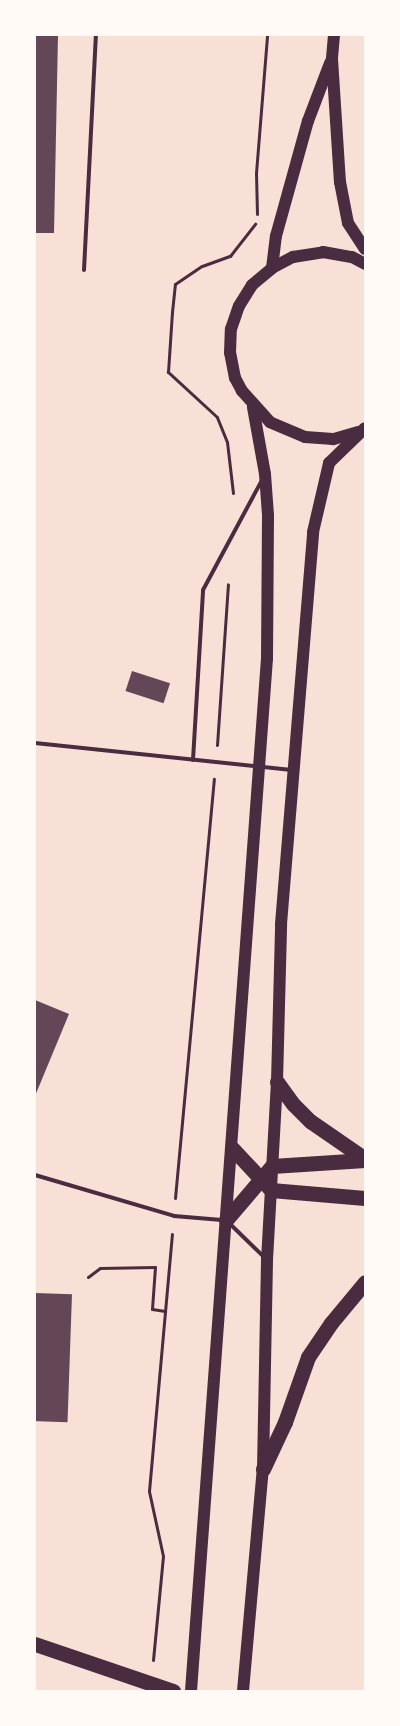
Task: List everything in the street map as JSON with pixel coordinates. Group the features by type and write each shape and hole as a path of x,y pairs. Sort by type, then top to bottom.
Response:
{"highway":[{"path":"277,1082 310,1121 365,1160"},
{"path":"232,1148 266,1185 365,1198"},
{"path":"226,1220 266,1185 272,1166 365,1160"},
{"path":"263,1469 284,1422 308,1357 331,1323 365,1282"},
{"path":"35,1644 173,1691"}],"main road":[{"path":"334,35 332,59 342,190 348,223 365,250"},
{"path":"272,268 276,236 308,122 332,59"},
{"path":"362,430 333,439 305,437 286,432 253,407 235,378 230,353 231,329 239,306 252,285 272,268 293,257 323,252 352,257 365,264"},
{"path":"191,1691 232,1148 270,578 265,474 253,407"},
{"path":"272,1166 277,1082 281,924 313,532 328,463 362,430"},
{"path":"243,1691 263,1469 267,1260 266,1185"}],"lane":[{"path":"84,270 96,35"},
{"path":"193,760 203,590 265,474"},
{"path":"35,743 294,771"},
{"path":"35,1175 174,1216 226,1220 267,1260"}],"path":[{"path":"172,312 175,284 202,266 230,256 258,221 256,173 266,35"},
{"path":"88,1277 100,1268 155,1267 152,1309 165,1311"}],"building":[{"path":"35,35 58,35 54,233 35,233"},
{"path":"132,671 170,683 164,703 126,691"},
{"path":"35,1000 69,1014 35,1096"},
{"path":"35,1293 72,1294 68,1422 35,1421"}]}
